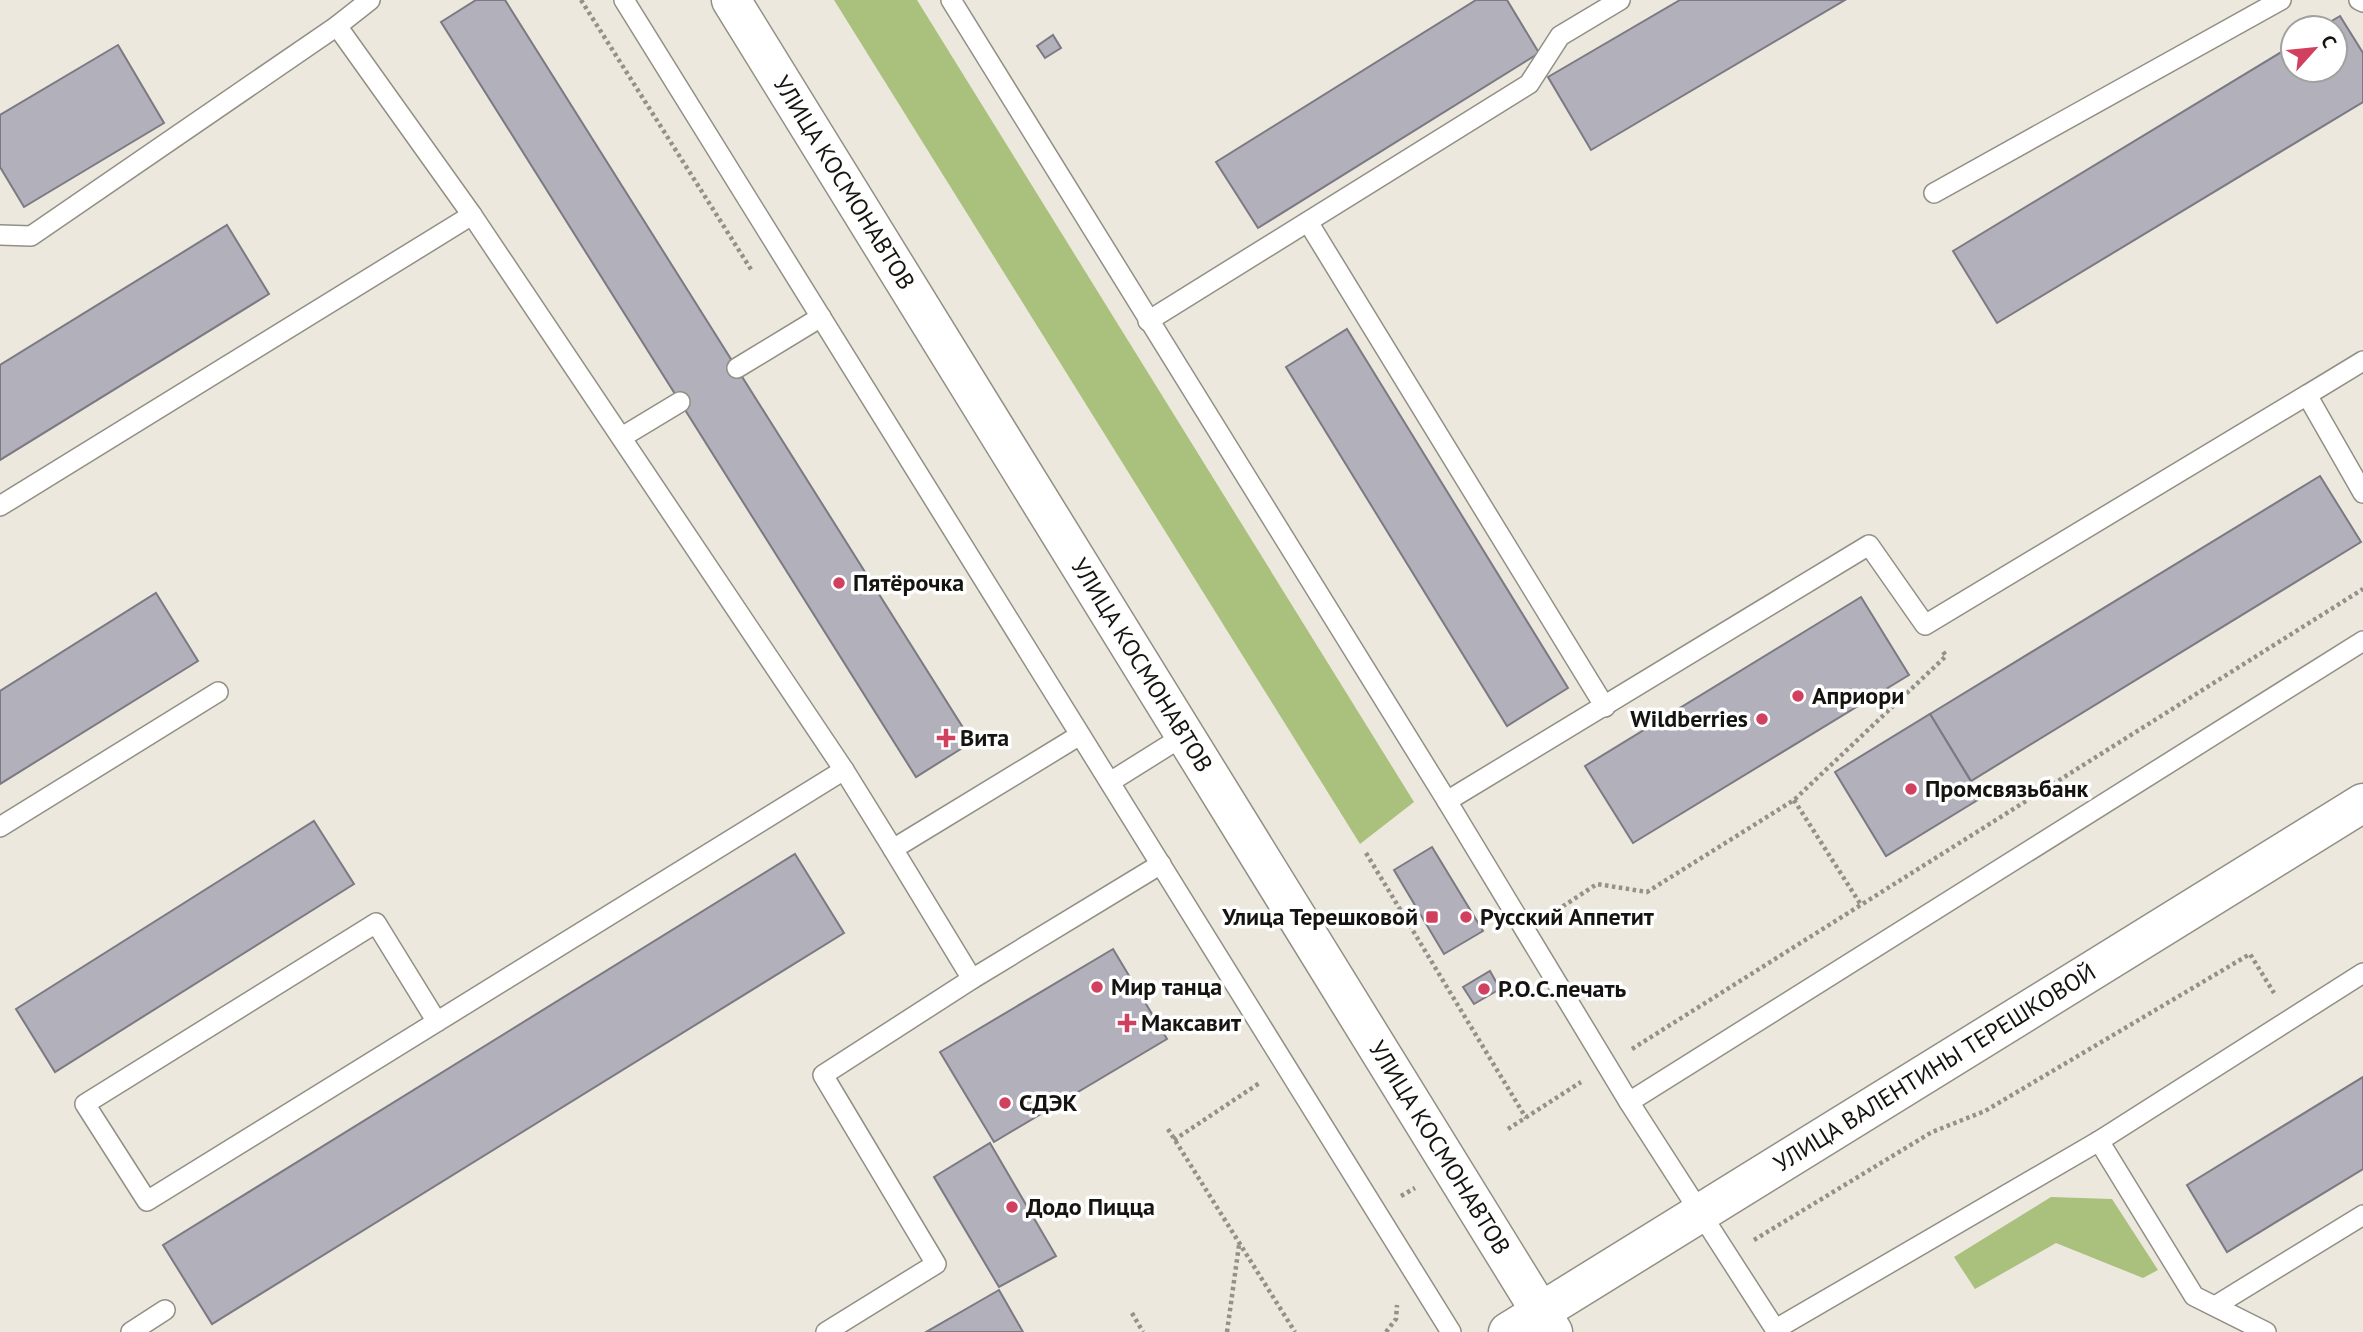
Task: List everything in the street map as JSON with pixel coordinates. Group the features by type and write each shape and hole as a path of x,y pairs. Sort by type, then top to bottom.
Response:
{"main road":[{"name":"УЛИЦА КОСМОНАВТОВ","path":"731,0 1546,1322"},
{"name":"УЛИЦА ВАЛЕНТИНЫ ТЕРЕШКОВОЙ","path":"1508,1332 1546,1322 1700,1213 2363,803"}],"lane":[{"path":"0,235 32,236 337,26 370,0"},
{"path":"624,0 1451,1332"},
{"path":"951,0 1447,801 1606,1065 1776,1331 2099,1141 2363,973"},
{"path":"1148,321 1529,84 1560,36 1620,0"},
{"path":"1934,193 2281,0"},
{"path":"337,26 472,215 844,770 972,979"},
{"path":"0,506 472,215"},
{"path":"1308,222 1605,707"},
{"path":"737,368 821,317"},
{"path":"1447,801 1869,545 1925,625 2363,360"},
{"path":"2307,395 2363,493"},
{"path":"622,437 680,402"},
{"path":"1629,1102 2363,641"},
{"path":"0,827 218,692"},
{"path":"893,849 1080,735"},
{"path":"1110,782 1185,735"},
{"path":"437,1022 376,923 85,1104 147,1201 437,1022 844,770"},
{"path":"826,1332 936,1264 823,1075 972,979 1161,864"},
{"path":"2099,1141 2194,1296 2266,1332"},
{"path":"2215,1306 2363,1215"},
{"path":"131,1332 165,1310"}],"path":[{"path":"1508,1129 2363,590"},
{"path":"1550,915 1597,884 1647,892 1794,800 1946,656 1925,625"},
{"path":"1794,800 1861,905"},
{"path":"1366,852 1526,1118"},
{"path":"1751,1242 1932,1132 1985,1111 2250,954 2278,999"},
{"path":"1174,1140 1262,1082"},
{"path":"1168,1129 1295,1332"},
{"path":"1227,1332 1239,1244"},
{"path":"1132,1313 1143,1332"}],"green space":[{"path":"834,0 917,0 1414,802 1360,844"},
{"path":"2051,1197 2112,1199 2158,1270 2143,1278 2056,1243 1975,1289 1954,1257"}],"building":[{"path":"476,0 505,0 972,742 916,777 441,22"},
{"path":"1476,0 1507,0 1539,53 1258,228 1216,162"},
{"path":"1680,0 1845,0 1591,150 1548,77"},
{"path":"2349,30 2363,53 2363,102 1997,323 1953,251 2279,53 2279,84 2349,84"},
{"path":"1053,35 1061,48 1045,58 1037,46"},
{"path":"118,45 164,123 24,207 0,167 0,115"},
{"path":"227,225 269,294 0,460 0,365"},
{"path":"1347,329 1568,688 1507,726 1286,367"},
{"path":"2320,476 2361,542 1971,781 1930,714"},
{"path":"156,593 198,661 0,784 0,691"},
{"path":"1861,597 1909,675 1633,843 1585,766"},
{"name":"Промсвязьбанк","path":"1930,714 1981,798 1886,856 1835,772"},
{"path":"314,821 354,884 55,1072 16,1009"},
{"path":"1432,847 1483,931 1444,954 1394,870"},
{"path":"795,854 844,933 212,1324 163,1245"},
{"path":"1113,949 1167,1039 994,1142 940,1052"},
{"path":"1490,971 1500,989 1474,1004 1463,987"},
{"path":"2363,1077 2363,1169 2227,1252 2187,1185"},
{"path":"990,1143 1056,1256 999,1287 934,1177"},
{"path":"999,1290 1023,1332 926,1332"}],"place":[{"name":"Пятёрочка","path":"839,583"},
{"name":"Априори","path":"1798,696"},
{"name":"Wildberries","path":"1762,719"},
{"name":"Вита","path":"946,738"},
{"name":"Промсвязьбанк","path":"1911,789"},
{"name":"Улица Терешковой","path":"1432,917"},
{"name":"Русский Аппетит","path":"1466,917"},
{"name":"Мир танца","path":"1097,987"},
{"name":"Р.О.С.печать","path":"1484,989"},
{"name":"Максавит","path":"1127,1023"},
{"name":"СДЭК","path":"1005,1103"},
{"name":"Додо Пицца","path":"1012,1207"}]}
